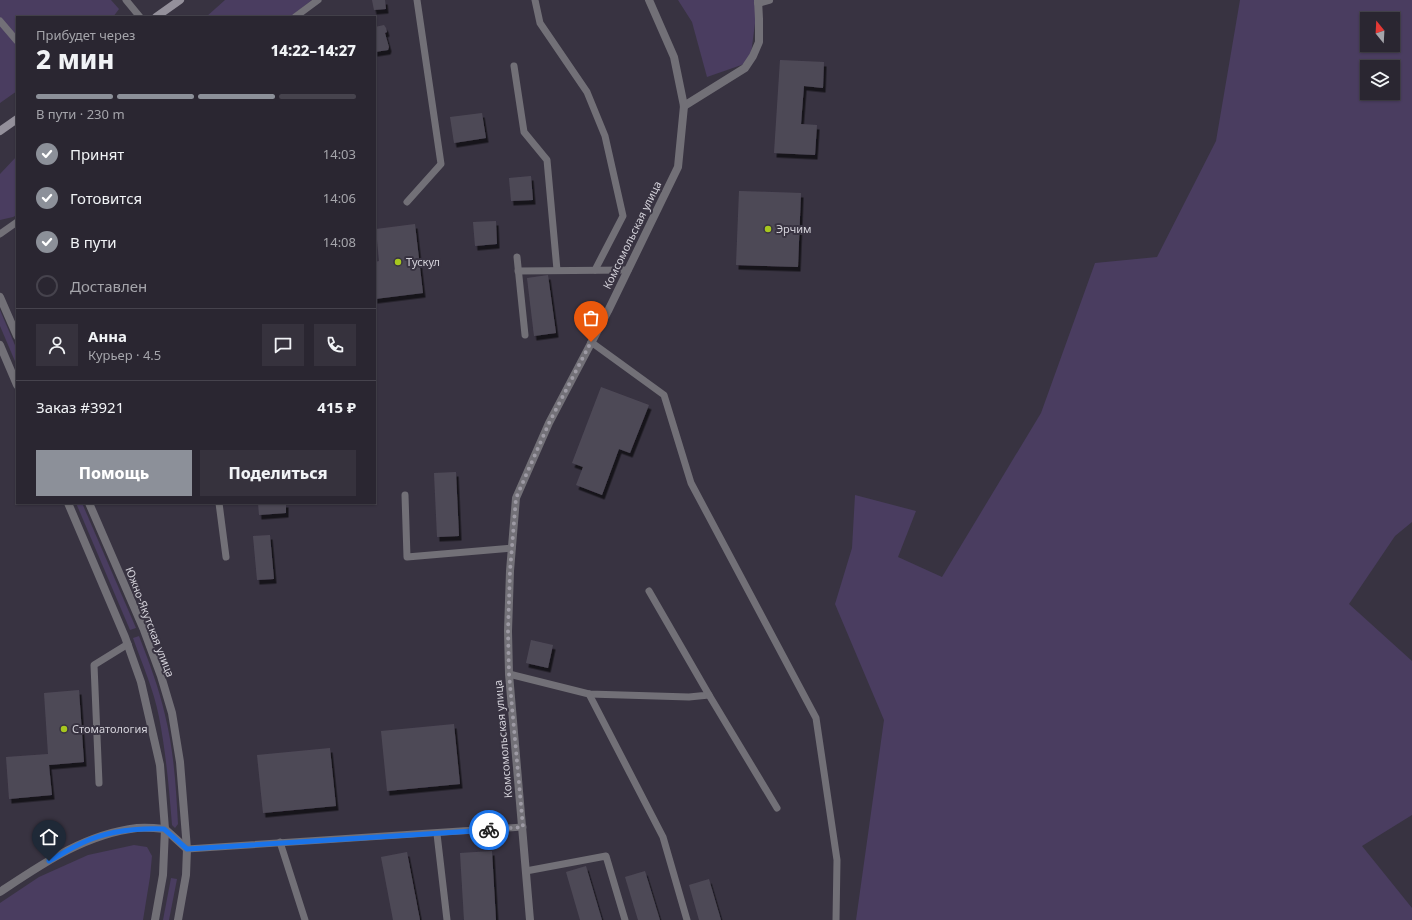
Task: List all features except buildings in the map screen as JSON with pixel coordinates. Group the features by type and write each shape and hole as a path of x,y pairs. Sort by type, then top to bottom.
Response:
{"main road":[{"path":"157,16 180,0"},
{"path":"0,131 16,120"}],"street":[{"name":"Комсомольская улица","path":"530,920 509,674 508,624 510,571 516,498 549,423 628,270 678,167 684,106 674,57 649,0"},
{"path":"684,106 745,68 753,56 759,42 758,1 769,0"},
{"path":"0,297 16,334"},
{"path":"0,345 16,383"},
{"path":"68,504 128,644 141,682 160,765 164,829 163,875 155,920"},
{"name":"Южно-Якутская улица","path":"89,504 144,630 161,676 172,713 180,762 187,849 186,875 178,920"},
{"path":"0,892 37,867 84,842 114,833 138,828 164,829 187,849"}],"lane":[{"path":"126,0 139,16"},
{"path":"296,16 318,0"},
{"path":"407,202 441,164 417,0"},
{"path":"535,0 540,23 587,92 605,136 623,216 595,270"},
{"path":"0,21 16,40"},
{"path":"514,66 524,132 547,160 557,270"},
{"path":"0,234 16,223"},
{"path":"517,256 524,335"},
{"path":"518,271 628,270"},
{"path":"591,342 664,396 690,483 816,718 837,860 836,920"},
{"path":"405,495 407,557 512,548"},
{"path":"220,504 226,557"},
{"path":"649,591 777,808"},
{"path":"99,783 94,665 128,644"},
{"path":"509,674 589,694 689,697 709,695"},
{"path":"589,694 663,837 687,920"},
{"path":"187,849 280,842 437,834 523,827"},
{"path":"437,834 447,920"},
{"path":"280,842 305,920"},
{"path":"526,871 606,856 625,920"}],"shaded area":[{"path":"0,0 111,0 119,9 114,16 16,16 16,92 0,103"},
{"path":"225,0 312,0 291,16 207,16"},
{"path":"678,0 758,0 750,62 707,77 692,22"},
{"path":"1240,0 1412,0 1412,522 1395,536 1349,604 1412,661 1412,815 1362,846 1412,908 1412,920 856,920 884,720 835,604 852,548 855,495 916,511 898,557 942,577 1041,413 1095,263 1157,257 1216,141"},
{"path":"16,157 16,216 0,220 0,174"},
{"path":"0,310 16,348 16,364 0,326"},
{"path":"76,504 82,504 136,628 130,630"},
{"path":"139,636 157,685 168,729 173,756 178,824 175,828 172,825 165,757 157,707 133,638"},
{"path":"134,845 147,847 152,856 143,920 0,920 0,903 39,877 88,855"},
{"path":"171,878 177,879 169,920 163,920"}],"way so far":[{"path":"489,830 523,827 509,674 508,631 510,571 516,498 549,423 591,342"}],"place":[{"name":"Эрчим","path":"768,229"},
{"name":"Тускул","path":"398,262"},
{"name":"Стоматология","path":"64,729"}],"route":[{"path":"49,861 84,842 138,828 164,829 187,849 489,830"}]}
